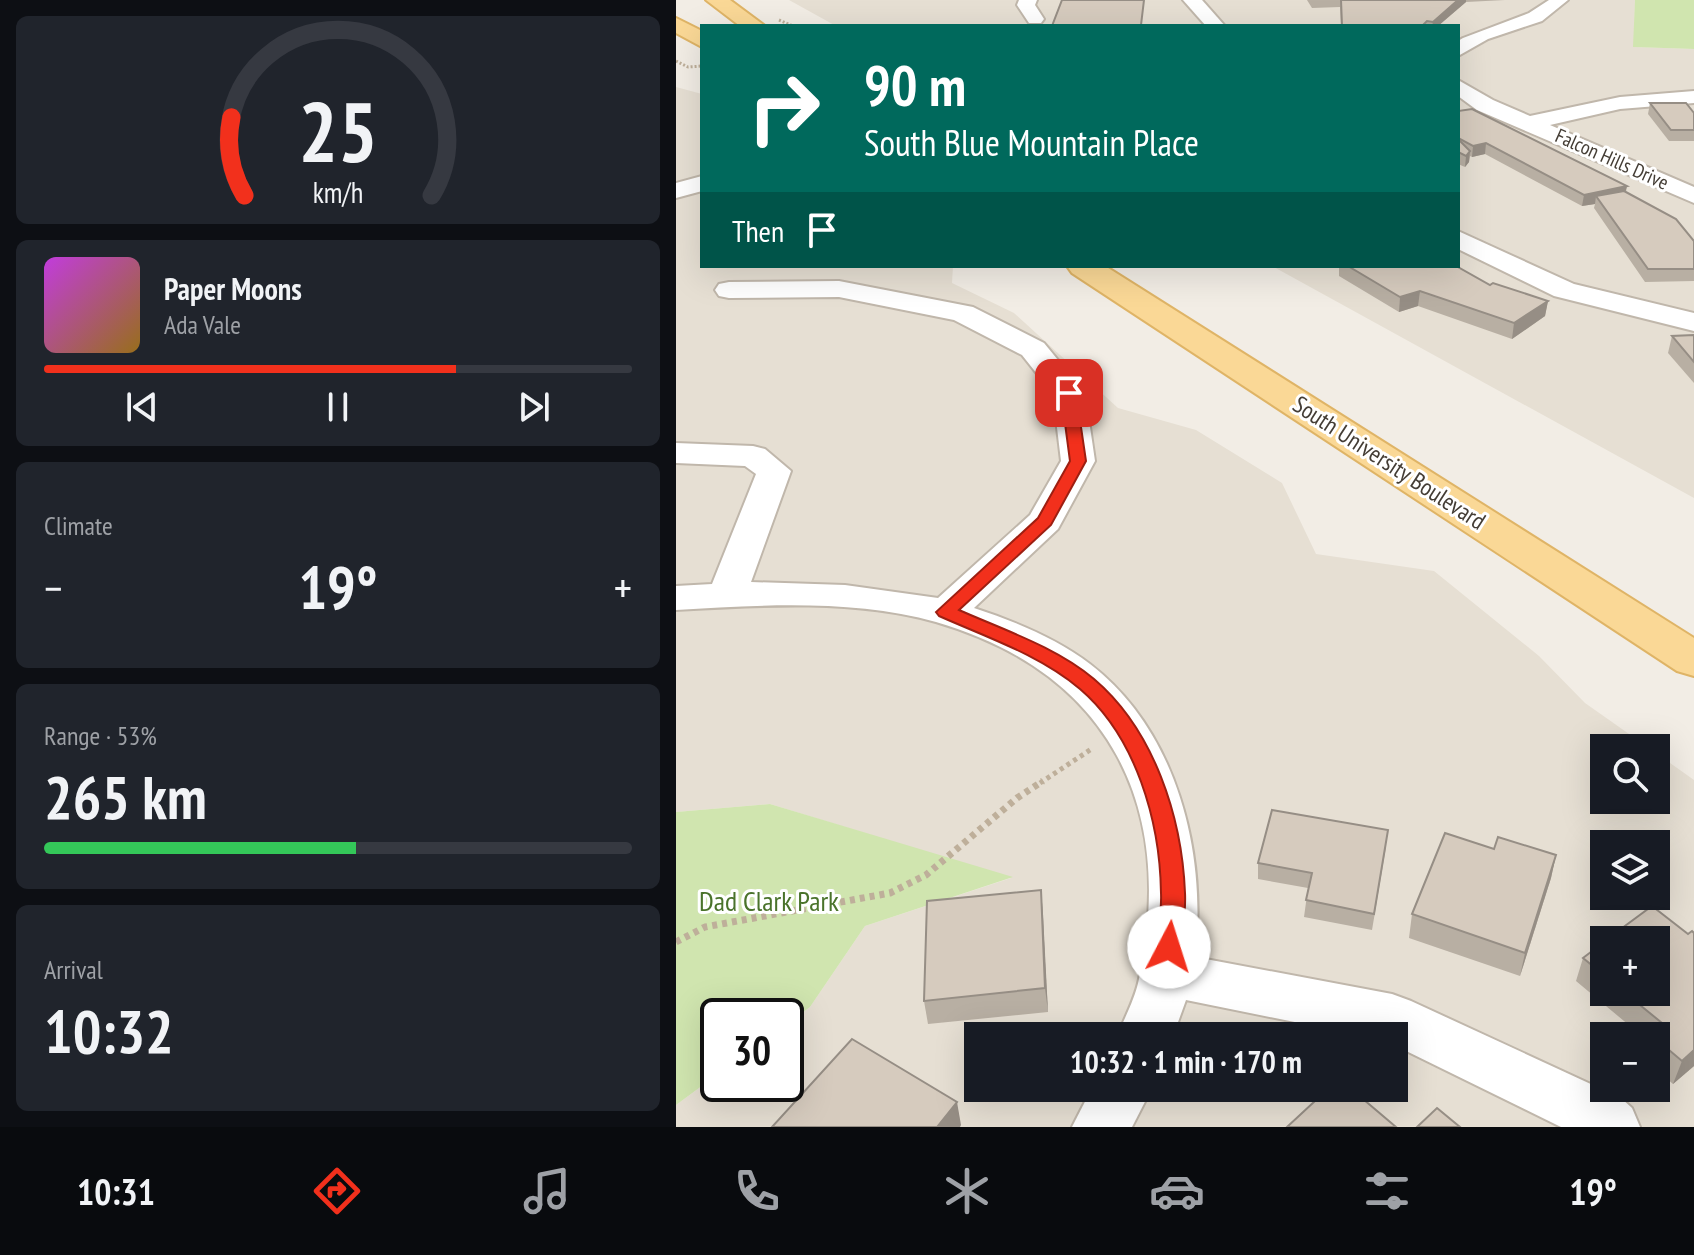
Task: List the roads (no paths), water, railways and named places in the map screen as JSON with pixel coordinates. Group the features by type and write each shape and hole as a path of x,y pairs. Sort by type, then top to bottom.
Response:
{"main road":[{"path":"716,0 751,24"},
{"path":"676,24 700,39"},
{"name":"South University Boulevard","path":"1086,268 1694,660"}],"street":[{"path":"1028,0 1026,5 1035,19"},
{"path":"1192,0 1214,24"},
{"path":"1460,49 1479,37 1544,14 1559,0"},
{"name":"Falcon Hills Drive","path":"1460,87 1485,105 1694,196"},
{"name":"Falcon Hills Drive","path":"1530,123 1620,103 1694,97"},
{"path":"676,191 700,184"},
{"path":"1460,240 1564,290 1694,322"},
{"path":"729,290 839,289 963,313 1033,349 1069,393 1078,461 1045,521 946,612"},
{"path":"676,453 753,456 774,471 727,595"},
{"path":"676,598 813,594 879,600 946,612 1047,656 1088,685 1127,732 1151,781 1167,832 1173,894 1166,974 1150,1022"},
{"path":"1166,974 1392,1018 1600,1117 1611,1127"},
{"path":"1101,1127 1115,1102"}],"park label":[{"name":"Dad Clark Park","path":"769,901"}]}
